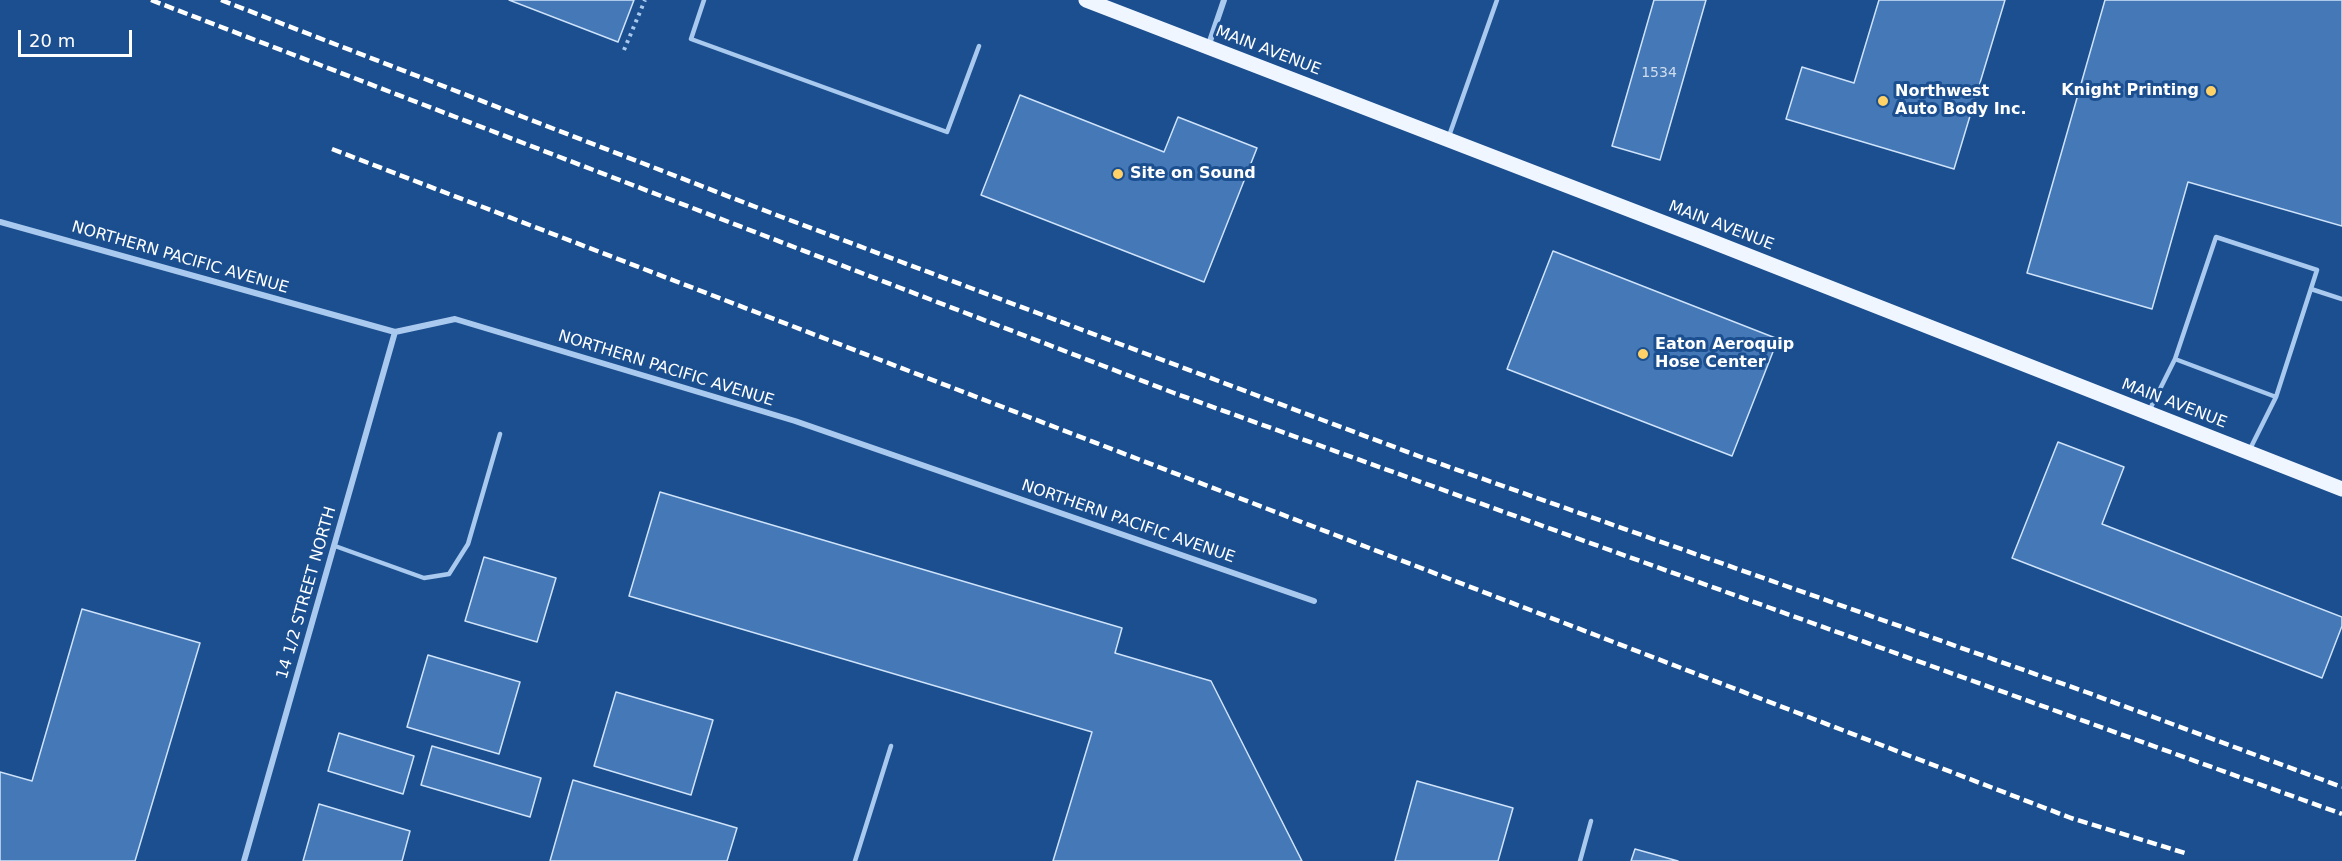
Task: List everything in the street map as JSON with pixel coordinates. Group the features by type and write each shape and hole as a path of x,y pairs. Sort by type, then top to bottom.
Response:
{"main road":[{"name":"MAIN AVENUE","path":"1086,0 2342,489"}],"street":[{"path":"1208,47 1224,0"},
{"name":"NORTHERN PACIFIC AVENUE","path":"0,222 395,332 455,319 795,421 1314,601"},
{"name":"14 1/2 STREET NORTH","path":"244,861 395,332"}],"lane":[{"path":"704,0 691,39 947,132 979,46"},
{"path":"1448,140 1497,0"},
{"path":"2148,413 2175,359 2216,237 2317,270 2276,397 2248,452"},
{"path":"2311,290 2342,300"},
{"path":"2175,359 2276,397"},
{"path":"334,546 424,578 449,574 468,544 500,434"},
{"path":"855,861 891,746"},
{"path":"1580,861 1592,821"}],"path":[{"path":"624,50 645,0"}],"building":[{"path":"509,0 634,0 618,42"},
{"path":"1654,0 1706,0 1660,160 1612,146"},
{"name":"Northwest Auto Body Inc.","path":"1879,0 2005,0 1954,169 1786,119 1802,67 1854,83"},
{"name":"Knight Printing","path":"2105,0 2342,0 2342,226 2188,182 2152,309 2027,273"},
{"name":"Site on Sound","path":"1020,95 1164,152 1178,117 1257,148 1204,282 981,195"},
{"name":"Eaton Aeroquip Hose Center","path":"1553,251 1778,339 1732,456 1507,369"},
{"path":"2058,442 2124,467 2102,524 2342,617 2342,626 2322,678 2012,558"},
{"path":"660,492 1122,628 1115,653 1211,681 1302,861 1053,861 1092,732 629,596"},
{"path":"484,557 556,578 537,642 465,621"},
{"path":"82,609 200,643 135,861 0,861 0,772 32,781"},
{"path":"428,655 520,682 499,754 407,727"},
{"path":"616,692 713,720 691,795 594,766"},
{"path":"339,733 414,756 403,794 328,771"},
{"path":"432,746 541,778 530,817 421,785"},
{"path":"573,780 737,828 727,861 550,861"},
{"path":"1417,781 1513,808 1498,861 1395,861"},
{"path":"319,804 410,831 402,861 303,861"},
{"path":"1635,849 1678,861 1631,861"}],"railway":[{"path":"151,0 1174,393 2342,814"},
{"path":"221,0 779,216 1421,457 2086,692 2342,787"},
{"path":"332,149 2071,818 2188,854"}],"place":[{"name":"Knight Printing","path":"2211,91"},
{"name":"Northwest Auto Body Inc.","path":"1883,101"},
{"name":"Site on Sound","path":"1118,174"},
{"name":"Eaton Aeroquip Hose Center","path":"1643,354"}]}
